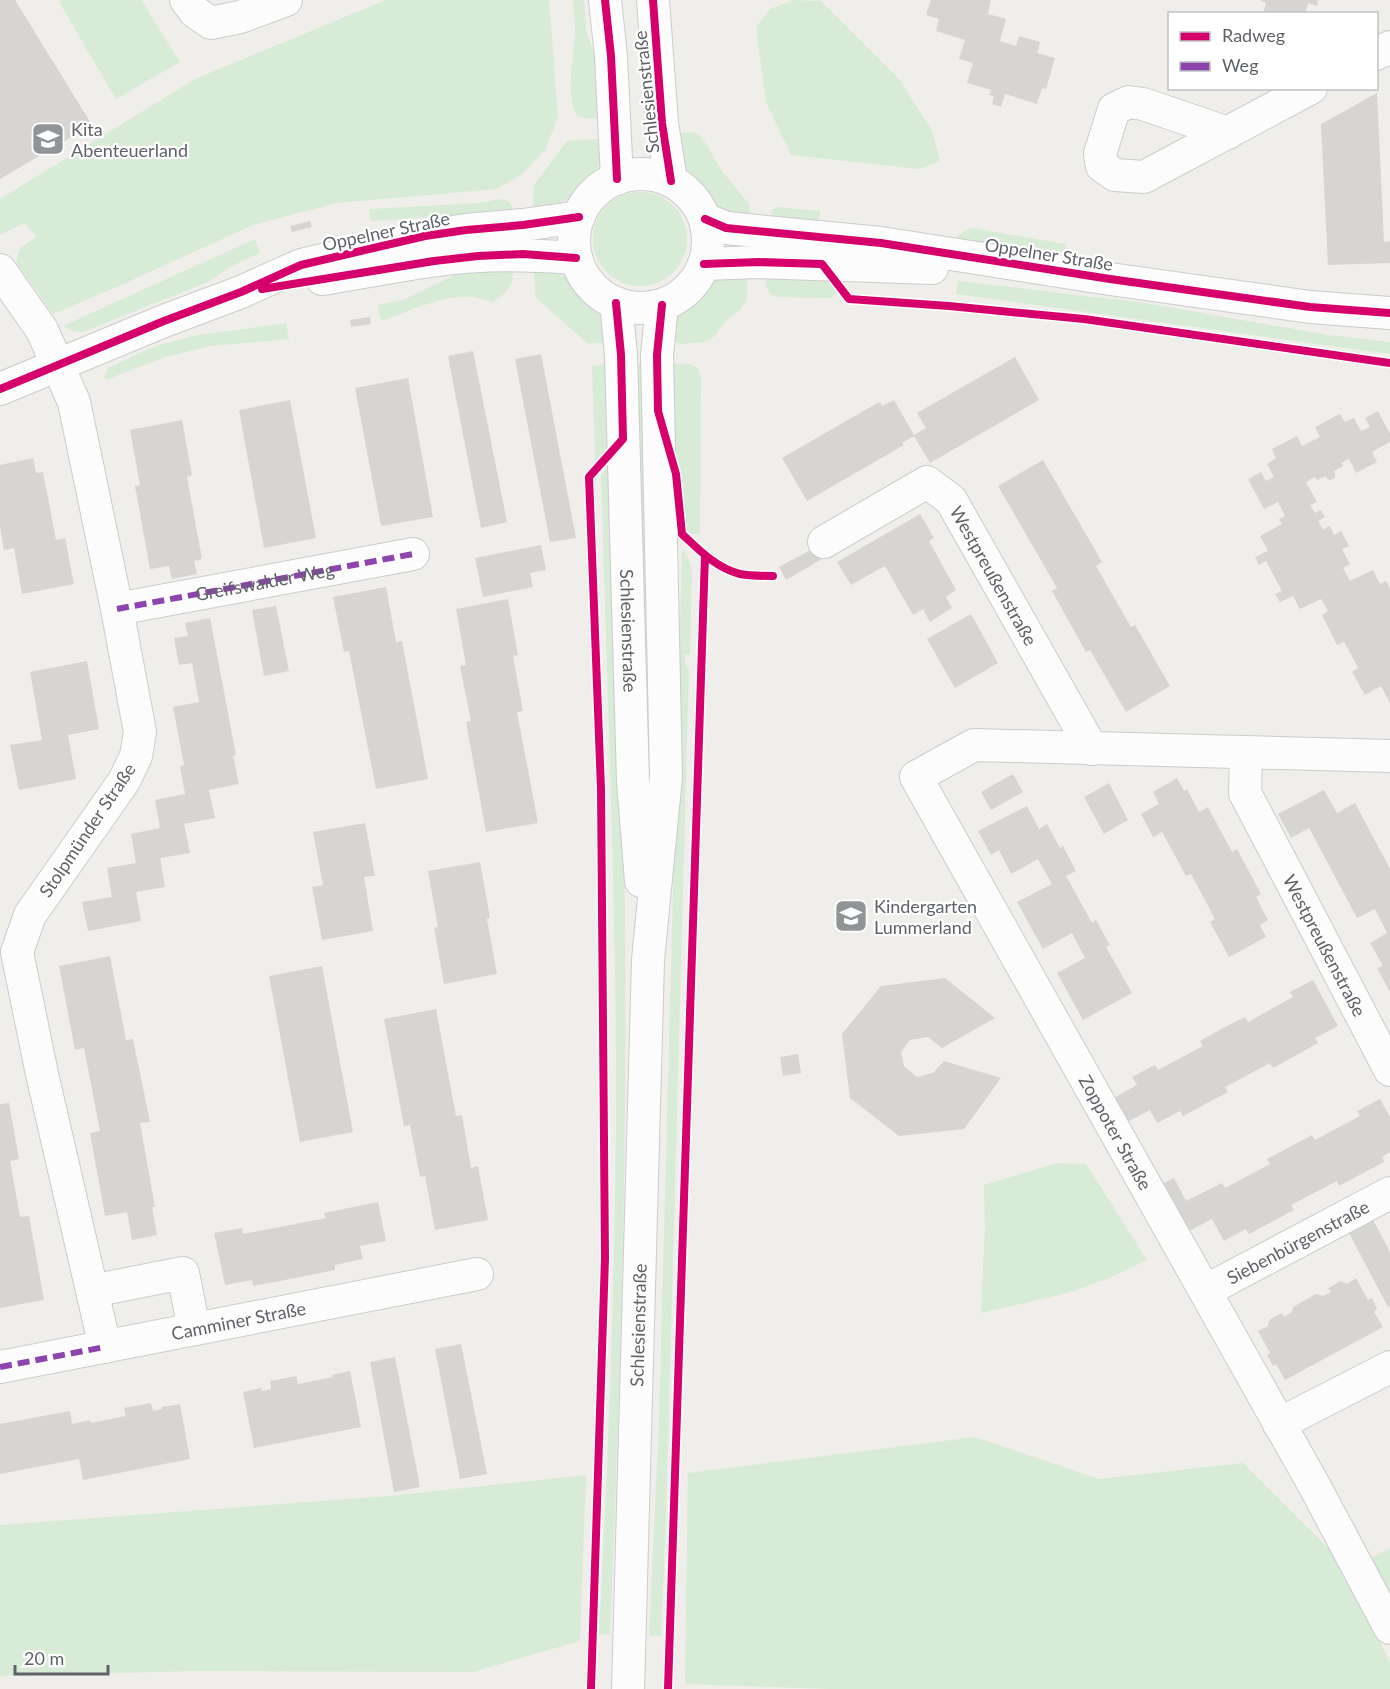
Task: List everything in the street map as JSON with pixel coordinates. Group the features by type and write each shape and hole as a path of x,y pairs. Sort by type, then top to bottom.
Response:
{"street":[{"path":"186,0 195,12 211,23 240,17 286,0"},
{"name":"Schlesienstraße","path":"606,0 617,179"},
{"name":"Schlesienstraße","path":"653,0 662,123 671,181"},
{"path":"1228,133 1307,90"},
{"path":"635,175 653,175 671,181 686,191 697,204 705,219 708,242 704,264 695,282 680,296 662,305 631,308 616,303 599,293 585,277 576,258 574,238 579,217 588,201 601,188 617,179 635,175"},
{"name":"Oppelner Straße","path":"0,390 302,265 384,244 466,230 579,217"},
{"name":"Oppelner Straße","path":"705,219 726,228 881,243 1110,279 1310,307 1390,312"},
{"name":"Oppelner Straße","path":"241,292 478,256 523,254 576,258"},
{"name":"Oppelner Straße","path":"704,264 758,262 909,267 1110,279"},
{"name":"Stolpmünder Straße","path":"0,270 42,330 74,402 140,732 136,756 124,781 30,915 17,951 42,1074 105,1347"},
{"name":"Schlesienstraße","path":"616,303 621,355 633,782 648,960"},
{"name":"Schlesienstraße","path":"628,1689 648,960 666,777 657,355 662,305"},
{"name":"Westpreußenstraße","path":"824,542 927,482 951,500 1092,749"},
{"name":"Greifswalder Weg","path":"117,609 413,554"},
{"name":"Zoppoter Straße","path":"1092,749 974,745 916,777 1315,1487 1390,1628"},
{"path":"1092,749 1390,756"},
{"name":"Westpreußenstraße","path":"1246,753 1245,793 1390,1070"},
{"name":"Siebenbürgenstraße","path":"1205,1292 1390,1193"},
{"path":"92,1291 183,1273 194,1329"},
{"name":"Camminer Straße","path":"0,1367 477,1274"},
{"path":"1279,1424 1390,1367"}],"green space":[{"path":"63,0 141,0 180,62 116,99 59,2"},
{"path":"386,0 549,0 558,117 545,150 522,174 497,189 337,203 253,225 53,314 16,262 20,248 37,237 24,223 0,235 0,199 195,79"},
{"path":"573,0 584,0 586,30 602,78 605,119 577,116 573,107 571,76 575,33"},
{"path":"793,0 821,1 900,80 932,131 940,161 919,169 791,155 766,102 756,27 770,9"},
{"path":"693,132 701,137 722,171 749,204 750,222 715,207 680,162 671,134"},
{"path":"608,138 606,153 592,177 574,195 551,209 533,213 534,185 567,141"},
{"path":"640,192 658,195 673,206 684,221 687,239 684,257 673,272 658,283 640,286 622,283 607,272 596,257 593,239 596,221 607,206 622,195"},
{"path":"502,199 510,202 513,216 449,216 371,221 369,209 478,203"},
{"path":"777,207 820,211 818,227 769,223 772,210"},
{"path":"972,228 1065,244 1070,253 954,239"},
{"path":"255,239 260,253 232,266 208,282 83,332 72,331 63,326"},
{"path":"533,264 557,272 570,280 580,295 597,309 610,328 613,343 587,343 536,298"},
{"path":"513,265 510,287 493,302 474,297 450,298 381,321 377,305 403,300 467,269"},
{"path":"748,272 747,298 741,309 724,323 715,336 704,342 681,344 673,341 673,320 705,287 722,278"},
{"path":"766,273 818,275 835,286 837,293 832,298 776,297 768,290"},
{"path":"958,281 1145,303 1328,335 1390,342 1390,354 956,294"},
{"path":"286,323 289,339 211,346 162,358 106,380 104,377 107,369 153,347 192,336"},
{"path":"614,363 614,440 595,461 592,366"},
{"path":"633,363 648,363 651,748 646,747"},
{"path":"667,363 690,364 698,368 701,377 700,534 692,534 684,530 680,479 668,431"},
{"path":"612,459 624,843 625,1140 618,1437 610,1635 599,1634 610,1384 616,1133 613,886 601,475"},
{"path":"682,549 688,557 692,572 690,654 685,655 686,667 689,668 666,1519 661,1636 649,1636 659,1421"},
{"path":"1057,1163 1086,1164 1147,1260 1112,1277 1068,1293 981,1313 985,1227 984,1185"},
{"path":"975,1437 1099,1479 1243,1463 1343,1563 1390,1663 1390,1689 830,1689 685,1684 688,1473"},
{"path":"586,1475 580,1641 473,1672 197,1671 0,1676 0,1525 389,1496"},
{"path":"1390,1549 1390,1600 1369,1559"}],"building":[{"path":"0,0 15,0 92,125 0,179"},
{"path":"931,0 991,0 988,14 1006,19 1000,41 1016,46 1019,36 1040,42 1037,53 1055,58 1046,89 1042,88 1037,104 1005,94 1001,107 992,104 994,96 989,95 991,90 967,83 973,63 959,59 965,40 936,31 939,19 926,15"},
{"path":"1260,0 1318,0 1317,6 1308,3 1306,12 1264,12 1266,3"},
{"path":"1377,93 1384,242 1390,241 1390,263 1328,265 1321,124"},
{"path":"310,221 312,227 292,232 290,226"},
{"path":"370,317 371,324 351,327 350,320"},
{"path":"473,351 507,522 481,528 448,356"},
{"path":"541,354 576,538 550,542 515,359"},
{"path":"1015,357 1039,400 930,463 914,436 902,443 904,445 807,501 782,458 879,402 882,406 894,400 914,435 926,428 917,413"},
{"path":"408,378 433,517 381,526 355,388"},
{"path":"290,400 316,538 264,548 239,410"},
{"path":"1378,411 1390,434 1390,442 1372,452 1377,462 1356,473 1349,459 1341,463 1343,466 1334,471 1335,478 1330,480 1326,476 1317,480 1315,477 1306,482 1317,502 1310,505 1315,513 1321,510 1325,517 1318,521 1323,529 1330,526 1334,535 1341,531 1349,546 1342,549 1350,564 1343,568 1350,581 1373,570 1380,584 1386,581 1390,588 1390,703 1381,686 1365,695 1352,672 1358,668 1351,654 1344,642 1337,645 1322,615 1328,611 1321,599 1300,609 1293,596 1280,602 1275,594 1282,591 1266,561 1259,565 1255,557 1268,551 1260,536 1282,524 1279,519 1285,516 1278,502 1264,509 1248,479 1261,472 1266,481 1274,477 1267,464 1276,458 1272,449 1297,436 1302,446 1320,437 1315,427 1340,414 1345,422 1354,418 1361,431 1370,427 1365,418"},
{"path":"182,420 192,475 187,477 202,559 194,561 197,574 172,579 169,566 150,569 135,486 140,485 130,430"},
{"path":"33,458 36,473 43,472 56,540 65,538 74,584 22,594 14,548 4,550 0,527 0,465"},
{"path":"1043,460 1102,562 1096,566 1131,627 1135,625 1170,686 1126,712 1090,650 1086,652 1052,591 1057,588 998,486"},
{"path":"920,514 934,538 929,541 956,590 946,597 952,608 930,622 923,609 913,615 885,566 851,585 837,562"},
{"path":"541,545 546,570 530,573 533,587 483,597 475,558"},
{"path":"816,547 822,559 786,580 779,567"},
{"path":"386,587 396,642 402,641 428,779 376,789 349,651 344,652 333,597"},
{"path":"508,599 518,655 513,656 523,711 517,712 538,823 486,832 466,722 471,721 460,666 466,665 456,609"},
{"path":"276,606 289,671 264,676 252,610"},
{"path":"971,614 998,663 955,688 927,639"},
{"path":"210,618 236,755 233,756 239,784 209,790 215,818 184,824 190,853 160,858 165,887 136,892 141,921 88,931 82,902 112,897 107,868 136,863 131,834 160,828 155,800 185,794 180,766 184,765 173,707 199,702 192,663 179,665 174,638 188,636 185,623"},
{"path":"87,661 99,729 68,735 76,779 19,790 10,745 42,740 30,672"},
{"path":"1013,774 1023,792 991,810 981,792"},
{"path":"1177,778 1184,791 1187,789 1199,812 1208,807 1232,852 1237,849 1261,894 1256,897 1268,920 1260,925 1266,937 1229,957 1210,922 1215,919 1191,874 1186,876 1162,832 1153,837 1141,814 1159,804 1153,792"},
{"path":"1109,783 1128,820 1104,834 1084,797"},
{"path":"1324,790 1337,813 1355,803 1390,869 1390,992 1377,968 1383,966 1370,943 1387,933 1375,909 1357,918 1309,828 1291,838 1278,814"},
{"path":"1027,806 1039,829 1047,824 1060,848 1063,846 1076,871 1066,876 1092,923 1096,920 1110,945 1106,947 1132,993 1083,1020 1057,973 1085,958 1072,933 1043,949 1017,902 1052,884 1038,859 1011,874 999,850 991,855 978,831"},
{"path":"365,823 375,876 364,877 373,931 322,940 312,887 323,885 313,832"},
{"path":"480,862 497,974 444,984 434,928 438,927 428,871"},
{"path":"110,956 126,1040 133,1039 150,1122 140,1123 155,1207 152,1207 157,1235 132,1240 127,1212 105,1216 90,1133 100,1131 84,1048 75,1050 59,966"},
{"path":"322,966 353,1132 300,1142 269,976"},
{"path":"945,978 995,1018 942,1048 928,1037 910,1040 901,1052 904,1066 917,1077 933,1073 944,1061 1001,1078 964,1129 899,1136 850,1098 842,1034 881,986"},
{"path":"1313,980 1338,1026 1315,1038 1318,1043 1273,1068 1270,1063 1225,1087 1228,1092 1183,1116 1180,1111 1157,1123 1150,1110 1125,1123 1112,1099 1137,1085 1132,1077 1155,1065 1158,1070 1203,1046 1200,1041 1245,1017 1248,1022 1293,997 1290,992"},
{"path":"436,1009 456,1116 462,1115 471,1168 478,1166 488,1220 435,1230 425,1176 420,1177 410,1125 404,1126 384,1019"},
{"path":"798,1054 801,1073 783,1076 780,1057"},
{"path":"1380,1099 1390,1117 1390,1152 1382,1157 1384,1162 1339,1186 1337,1181 1291,1205 1294,1210 1249,1234 1246,1229 1224,1241 1212,1219 1187,1232 1162,1184 1174,1178 1186,1201 1222,1183 1225,1188 1270,1164 1267,1159 1312,1135 1315,1140 1360,1116 1357,1111"},
{"path":"9,1103 19,1159 10,1161 20,1217 29,1216 44,1300 0,1308 0,1104"},
{"path":"378,1202 386,1241 360,1246 363,1259 335,1265 335,1270 280,1281 253,1286 252,1280 225,1285 214,1233 242,1228 243,1234 326,1218 324,1213"},
{"path":"1373,1220 1390,1252 1390,1306 1388,1307 1349,1233"},
{"path":"1356,1278 1368,1300 1372,1298 1377,1309 1374,1312 1383,1327 1285,1380 1276,1364 1273,1366 1267,1355 1270,1353 1258,1331 1268,1326 1269,1320 1282,1313 1284,1317 1292,1312 1293,1307 1316,1294 1323,1296 1331,1292 1328,1288 1341,1281 1347,1284"},
{"path":"461,1344 487,1474 460,1479 435,1349"},
{"path":"395,1357 420,1487 394,1492 370,1362"},
{"path":"350,1371 361,1427 254,1448 243,1392 261,1388 262,1391 271,1389 270,1381 296,1376 298,1384"},
{"path":"151,1403 153,1411 180,1404 190,1459 83,1480 79,1459 0,1474 0,1424 70,1411 72,1424 90,1420 91,1423 126,1416 124,1408"}],"marked path":[{"path":"117,609 413,554"},
{"path":"0,1367 105,1347"}],"cycle path":[{"path":"605,0 611,56 617,179"},
{"path":"653,0 662,123 671,181"},
{"path":"0,389 164,321 241,292 301,265 425,236 579,217"},
{"path":"705,219 726,228 881,243 1110,279 1310,307 1390,313"},
{"path":"262,289 478,256 523,254 576,258"},
{"path":"704,264 758,262 822,264 849,299 1084,319 1390,363"},
{"path":"591,1689 605,1258 601,789 589,477 623,439 621,355 616,303"},
{"path":"662,305 657,355 658,411 676,474 682,534 708,558 731,571 748,575 773,576"},
{"path":"668,1689 705,555"}],"place":[{"name":"Kita Abenteuerland","path":"48,139"},
{"name":"Kindergarten Lummerland","path":"851,916"}]}
